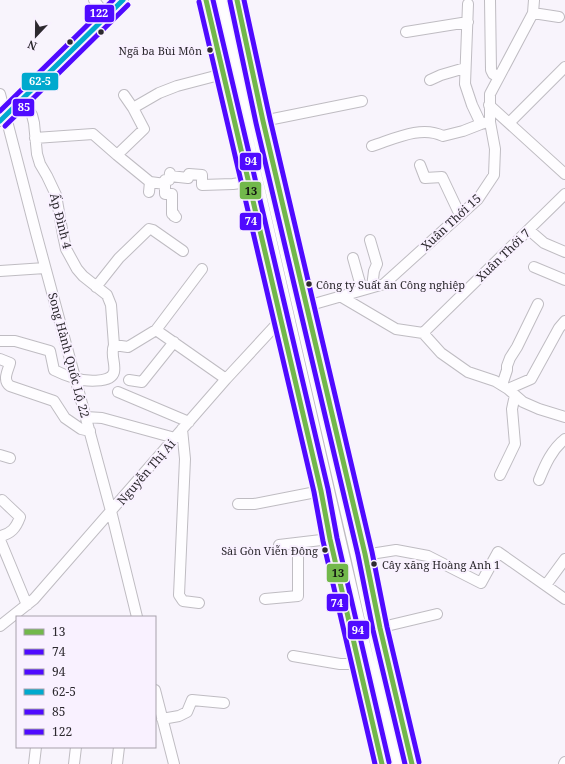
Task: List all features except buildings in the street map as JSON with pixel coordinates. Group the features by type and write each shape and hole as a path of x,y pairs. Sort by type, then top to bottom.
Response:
{"highway":[{"path":"206,0 248,182 284,316 321,491 334,538"},
{"path":"214,0 363,664 382,764"},
{"path":"228,0 362,555 404,764"},
{"path":"237,0 303,307"},
{"path":"377,628 412,764"},
{"path":"363,664 391,764"}],"street":[{"path":"94,0 106,16"},
{"path":"3,118 123,0"},
{"path":"490,0 491,70 493,74 498,77"},
{"name":"Xuân Thới 15","path":"303,307 384,284 478,199 494,175 495,149 486,123 490,94 533,13 534,0"},
{"path":"372,146 420,131 436,132 443,136 486,123 472,105 465,84 468,4"},
{"path":"533,13 559,17"},
{"path":"406,32 468,22"},
{"path":"509,123 565,67"},
{"path":"430,80 465,68"},
{"path":"133,108 160,93 177,86 223,74"},
{"name":"Song Hành Quốc Lộ 22","path":"0,94 3,118 90,431 137,616"},
{"path":"117,155 144,129 124,95"},
{"name":"Ấp Đình 4","path":"0,341 15,341 50,351 54,370 75,378 100,380 110,378 114,374 112,358 114,345 111,305 107,295 83,276 77,269 66,249 56,195 40,164 37,154 32,115 22,100"},
{"path":"263,121 362,101"},
{"path":"489,105 565,174"},
{"path":"35,138 93,134 150,182"},
{"path":"420,165 425,178 442,177 460,215"},
{"path":"150,182 168,178 188,178 189,174 202,175 202,185 248,182"},
{"path":"168,178 164,194 172,194 172,214 176,216"},
{"path":"149,192 150,182"},
{"name":"Xuân Thới 7","path":"423,333 564,195"},
{"path":"96,287 119,258 148,229 153,230 183,251"},
{"path":"529,230 544,243 565,252"},
{"path":"367,288 377,264 370,240"},
{"path":"353,258 367,288"},
{"path":"534,267 565,280"},
{"path":"0,271 45,268"},
{"path":"114,345 128,347 156,330 202,269"},
{"path":"340,296 396,329 423,333 441,354 468,372 495,381 523,402 539,409 565,417"},
{"path":"500,475 516,444 508,390 507,366 538,304"},
{"name":"Nguyễn Thị Ai","path":"0,626 34,599 226,379 284,316"},
{"path":"508,390 531,379 559,328 565,321"},
{"path":"156,330 226,379"},
{"path":"129,380 142,382 174,342"},
{"path":"0,359 10,363 6,380 7,384 54,401 65,418 77,426 90,431"},
{"path":"118,392 186,426 179,595 183,601 199,603"},
{"path":"86,417 102,418 175,438"},
{"path":"539,480 555,449 565,439"},
{"path":"238,504 254,504 321,491"},
{"path":"0,536 8,535 17,526 20,517 2,500"},
{"path":"279,545 334,538"},
{"path":"0,540 27,605"},
{"path":"265,599 298,596 298,543"},
{"path":"362,555 396,550 428,556 481,583 498,552 565,599"},
{"path":"546,585 565,560"},
{"path":"377,628 437,614"},
{"path":"293,656 340,664 363,664"},
{"path":"156,694 174,764"},
{"path":"162,719 179,716 187,712 192,700 224,703"},
{"path":"34,764 36,748"},
{"path":"74,764 76,748"},
{"path":"118,748 118,764"}],"transit line":[{"name":"122","path":"0,111 113,0"},
{"name":"62-5","path":"0,121 123,0"},
{"name":"13","path":"206,0 321,491 330,539 382,764"},
{"name":"94","path":"213,0 328,489 337,538 389,762"},
{"name":"13","path":"237,0 263,121 365,554 380,628 412,764"},
{"name":"94","path":"244,0 270,119 372,552 387,627 419,762"},
{"name":"74","path":"230,1 256,123 358,555 373,630 405,764"},
{"name":"74","path":"199,2 314,492 323,541 375,764"},
{"name":"85","path":"5,126 128,5"}],"place":[{"name":"Ngã ba Bùi Môn","path":"210,50"},
{"name":"Công ty Suất ăn Công nghiệp","path":"309,284"},
{"name":"Sài Gòn Viễn Đông","path":"325,550"},
{"name":"Cây xăng Hoàng Anh 1","path":"374,564"}]}
